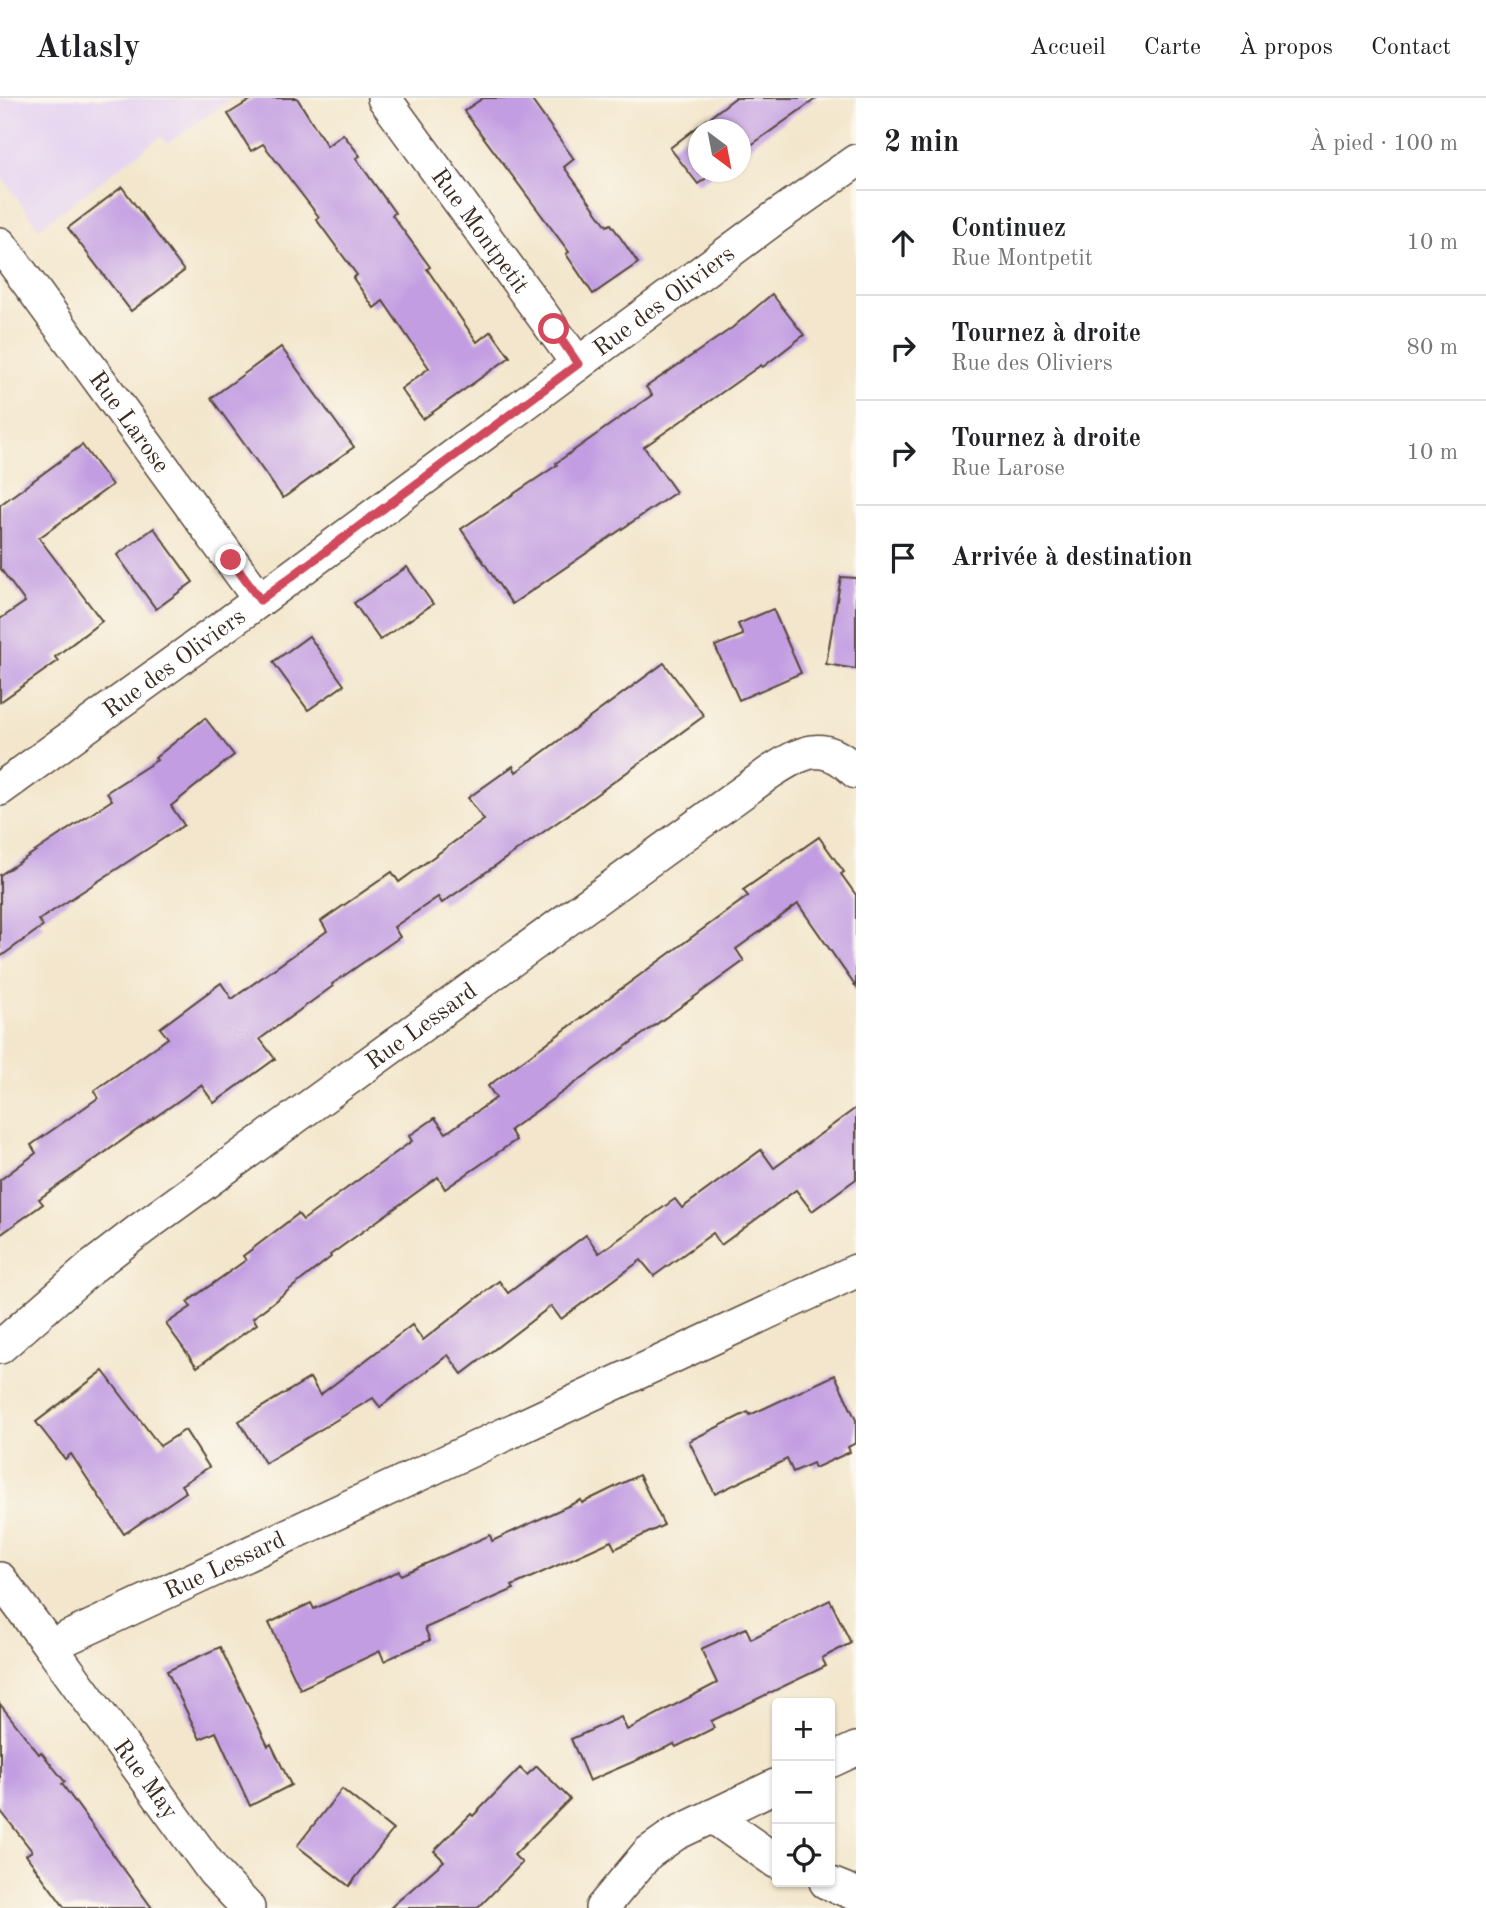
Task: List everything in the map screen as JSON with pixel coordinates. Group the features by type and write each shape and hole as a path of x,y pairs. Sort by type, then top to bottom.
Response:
{"street":[{"name":"Rue Montpetit","path":"384,98 578,364"},
{"name":"Rue des Oliviers","path":"0,789 856,160"},
{"name":"Rue Larose","path":"0,244 260,600"},
{"name":"Rue Lessard","path":"0,1348 93,1266 141,1229 769,773 797,755 821,750 843,759 856,772"},
{"name":"Rue Lessard","path":"50,1646 856,1271"},
{"path":"0,1579 50,1646"},
{"name":"Rue May","path":"50,1646 214,1872 248,1908"},
{"path":"835,1759 856,1749"},
{"path":"602,1908 648,1853 675,1834 772,1788"},
{"path":"712,1816 772,1858"},
{"path":"835,1886 856,1894"}],"shaded area":[{"path":"0,98 232,98 167,144 161,136 39,228 0,175"}],"building":[{"path":"254,98 297,98 327,146 343,134 360,156 356,158 395,213 392,215 430,267 427,269 477,342 491,331 510,357 423,419 401,389 429,368 383,301 374,308 353,278 357,275 316,219 319,217 263,144 251,151 228,114"},
{"path":"483,98 530,98 574,159 564,167 607,226 611,224 638,263 593,294 566,254 569,252 464,111"},
{"path":"735,98 817,98 751,145 751,119 708,119"},
{"path":"688,134 688,171 670,148"},
{"path":"122,187 184,271 131,311 68,228"},
{"path":"772,294 804,335 763,367 761,365 644,447 676,492 512,604 461,529 557,465 556,463 652,395 646,387 732,328"},
{"path":"281,347 354,447 283,498 211,398"},
{"path":"82,445 112,485 39,538 102,621 55,657 58,661 0,702 0,619 25,602 0,568 0,505"},
{"path":"154,528 193,582 156,609 117,555"},
{"path":"407,567 433,604 380,640 354,603"},
{"path":"841,577 856,578 856,669 826,664"},
{"path":"773,609 801,673 739,700 715,646 743,635 738,624"},
{"path":"309,636 344,685 308,710 273,662"},
{"path":"664,663 704,716 442,903 438,897 394,927 400,937 260,1039 275,1059 214,1103 201,1085 39,1199 43,1204 0,1235 0,1180 36,1153 31,1145 98,1098 94,1091 168,1038 160,1028 221,983 232,999 327,931 321,921 392,872 399,882 484,820 468,798 513,766 516,772"},
{"path":"205,718 234,755 171,806 184,825 39,920 43,926 0,957 0,875 112,800 107,792 157,760 155,758"},
{"path":"819,837 844,872 841,874 856,895 856,987 798,904 736,949 744,961 510,1130 516,1140 445,1189 438,1177 330,1255 331,1257 253,1318 257,1324 197,1367 166,1324 191,1307 187,1302 246,1260 243,1256 298,1214 303,1220 412,1141 409,1136 435,1118 446,1133 496,1098 488,1086 748,896 743,890"},
{"path":"856,1108 856,1179 812,1211 796,1190 721,1245 713,1233 654,1276 641,1260 561,1319 551,1306 462,1374 448,1355 380,1407 373,1398 265,1463 239,1421 310,1378 320,1395 412,1325 423,1340 499,1281 508,1293 586,1235 599,1253 675,1199 682,1208 761,1150 774,1168"},
{"path":"103,1371 160,1446 185,1430 209,1467 181,1485 186,1492 124,1534 71,1454 65,1459 36,1422"},
{"path":"835,1375 856,1420 856,1443 848,1447 850,1452 815,1468 813,1463 793,1472 787,1459 715,1494 689,1441 748,1412 750,1415"},
{"path":"639,1475 664,1525 615,1549 611,1541 512,1586 514,1589 425,1628 430,1640 384,1661 380,1651 300,1689 269,1623 311,1603 314,1609 399,1571 401,1575 490,1535 492,1541 581,1500 582,1503"},
{"path":"830,1600 851,1643 822,1658 826,1666 711,1721 714,1728 676,1747 674,1744 589,1781 571,1739 621,1717 627,1730 717,1683 701,1649 746,1628 751,1639"},
{"path":"220,1647 268,1746 271,1744 291,1785 250,1806 216,1732 200,1739 167,1671"},
{"path":"0,1704 65,1782 62,1784 152,1908 65,1908 26,1855 32,1851 0,1810"},
{"path":"537,1766 570,1799 514,1855 522,1863 478,1908 390,1908 444,1861 434,1851 471,1814 473,1816 520,1768 527,1775"},
{"path":"342,1789 393,1830 349,1886 297,1846"}],"route":[{"path":"231,560 260,600 578,364 554,329"}]}
